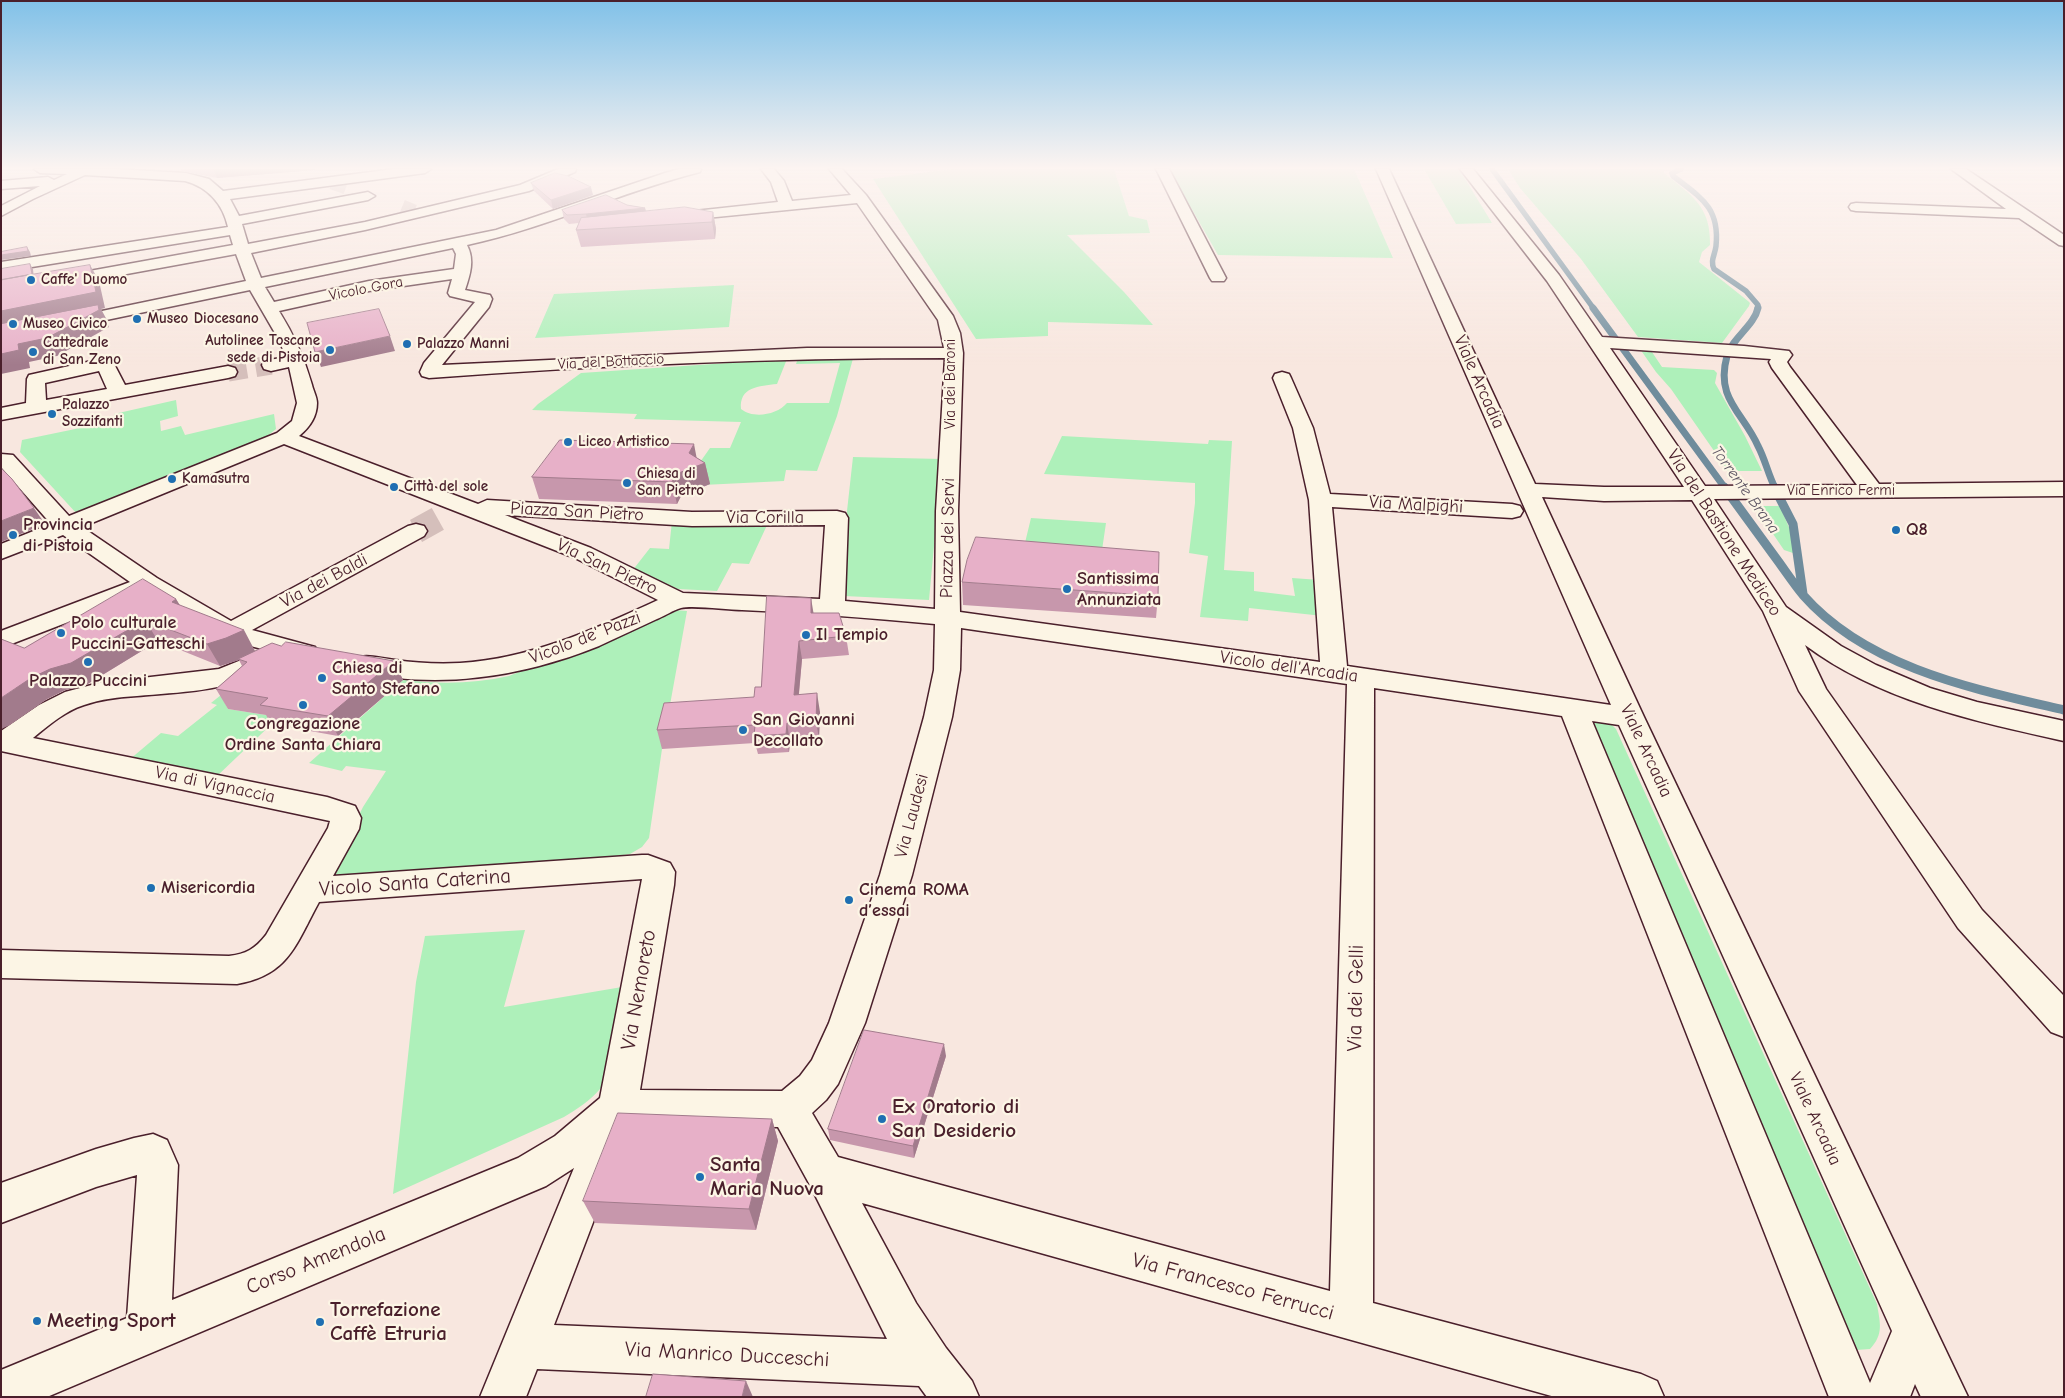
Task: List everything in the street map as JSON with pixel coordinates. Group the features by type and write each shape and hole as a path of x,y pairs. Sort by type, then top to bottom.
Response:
{"street":[{"path":"1,267 188,234"},
{"path":"1,552 284,438 300,425 304,418 307,403 296,360 288,340 255,284 238,234"},
{"path":"1,292 321,234"},
{"path":"373,234 376,238"},
{"path":"1,337 342,266 461,248 498,234"},
{"name":"Via dei Baroni","path":"887,234 947,320 951,332 954,353 950,457"},
{"path":"1196,234 1218,278"},
{"name":"Viale Arcadia","path":"1409,234 1520,501 1630,717 1945,1397"},
{"name":"Via del Bastione Mediceo","path":"1518,234 1604,343 1705,493 1776,611 1813,691 1970,919 2064,1021"},
{"path":"2053,234 2064,242"},
{"name":"Via del Bottaccio","path":"461,248 462,273 456,293 484,298 483,303 431,367 429,372 807,352 954,353"},
{"path":"332,252 342,266"},
{"path":"250,267 268,264"},
{"name":"Vicolo Gora","path":"270,308 369,286 462,273"},
{"path":"1604,343 1744,350 1783,355 1778,362 1781,368 1872,491"},
{"path":"271,365 296,360"},
{"path":"36,406 36,379 105,364 118,391"},
{"path":"1,414 228,372"},
{"path":"1282,378 1303,428 1320,500 1347,675"},
{"name":"Via San Pietro","path":"284,438 452,511 583,554 678,600 832,607 947,618"},
{"name":"Piazza dei Servi","path":"947,618 947,511 950,457"},
{"name":"Vicolo de' Pazzi","path":"4,460 65,526 148,582 214,623 231,631 283,648 331,658 398,670 461,671 491,669 526,662 565,649 620,628 678,600"},
{"name":"Via Enrico Fermi","path":"1520,501 1604,494 2064,489"},
{"name":"Via Malpighi","path":"1320,500 1520,501"},
{"name":"Piazza San Pietro","path":"452,511 692,518"},
{"name":"Via Corilla","path":"692,518 838,518 832,607"},
{"name":"Via dei Baldi","path":"231,631 416,531"},
{"path":"1,640 148,582"},
{"path":"1776,611 1840,657 1908,689 1974,712 2064,731"},
{"name":"Vicolo dell'Arcadia","path":"947,618 1630,717"},
{"name":"Via Laudesi","path":"790,1109 813,1088 825,1072 838,1047 896,875 916,806 944,690 947,670 947,618"},
{"path":"5,742 56,708 74,699 97,693 194,682 230,675 258,664 283,648"},
{"name":"Via dei Gelli","path":"1347,675 1351,1319"},
{"path":"1573,709 1852,1397"},
{"name":"Via di Vignaccia","path":"5,742 340,812 346,818 343,829 308,890"},
{"name":"Vicolo Santa Caterina","path":"1,964 229,970 247,968 256,966 270,956 308,890 642,867 648,867 658,872"},
{"name":"Via Nemoreto","path":"618,1107 658,885 658,872"},
{"path":"503,1397 618,1107 790,1109"},
{"name":"Corso Amendola","path":"1,1393 532,1172 569,1149 618,1107"},
{"name":"Via Manrico Ducceschi","path":"790,1109 900,1319 943,1380"},
{"path":"1,1203 43,1190 112,1163 154,1153 158,1165 148,1331"},
{"name":"Via Francesco Ferrucci","path":"825,1173 1351,1319 1641,1397"},
{"path":"1887,1397 1914,1332"},
{"name":"Via Manrico Ducceschi","path":"524,1346 943,1380"}],"green space":[{"path":"909,234 1099,234 1067,235 1124,292 1153,325 1048,322 1048,336 976,339"},
{"path":"1206,234 1383,234 1393,258 1218,255"},
{"path":"1560,234 1709,234 1710,245 1702,252 1699,262 1750,303 1722,343 1638,337 1581,259"},
{"path":"734,285 729,327 535,338 554,294"},
{"path":"1640,349 1650,349 1662,367 1714,370 1717,373 1715,383 1762,471 1728,471 1671,389"},
{"path":"854,355 837,416 817,471 786,470 784,481 703,485 698,465 710,448 730,448 741,422 634,419 637,414 532,410 581,373 787,359 777,384 752,389 743,396 741,402 741,409 746,412 758,415 771,413 787,403 829,403 840,363 796,364 798,358"},
{"path":"176,400 178,416 160,421 161,431 181,426 185,435 274,414 276,429 266,437 77,514 20,452 22,440 114,421 114,414"},
{"path":"1062,436 1208,444 1209,440 1232,441 1224,570 1254,572 1254,591 1295,596 1292,578 1320,580 1323,616 1249,608 1248,621 1200,617 1208,556 1189,553 1195,503 1195,483 1044,474"},
{"path":"853,457 942,459 929,600 844,596 846,520"},
{"path":"1754,506 1780,506 1790,530 1795,552 1784,550"},
{"path":"1031,518 1106,523 1101,557 1023,551"},
{"path":"672,521 768,523 749,564 732,563 717,591 678,589 632,571 650,548 669,549"},
{"path":"674,610 687,611 662,749 649,838 642,847 630,854 544,867 327,879 363,807 386,771 346,766 342,771 309,763 403,680 456,683 483,681 509,676"},
{"path":"221,695 228,709 279,717 216,777 129,760 161,733 178,736 217,705 211,703"},
{"path":"1587,716 1610,723 1616,729 1877,1304 1880,1328 1877,1338 1870,1349 1856,1350"},
{"path":"525,930 504,1007 628,986 615,1055 606,1080 592,1097 564,1117 393,1194 416,982 425,936"}],"building":[{"path":"27,247 28,251 1,255 1,252"},
{"path":"30,264 32,274 1,280 1,269"},
{"path":"90,265 96,292 1,311 1,280"},
{"path":"98,305 99,310 47,338 18,344 19,350 1,354 1,324"},
{"path":"379,309 390,336 315,352 307,323"},
{"path":"560,440 694,444 689,453 705,463 676,474 672,482 532,477"},
{"path":"1,468 34,508 1,521"},
{"path":"976,537 1159,552 1158,596 962,582 967,560"},
{"path":"143,579 176,599 172,602 244,630 207,644 145,620 71,663 50,669 31,678 1,698 1,639 24,648"},
{"path":"767,596 811,598 811,613 839,613 846,636 799,641 794,695 817,693 816,721 787,723 786,734 754,736 755,725 657,730 664,703 754,697 755,687 761,687"},
{"path":"286,642 394,661 328,716 260,705 268,698 216,689 247,662 238,659 272,643 281,646"},
{"name":"Ex Oratorio di San Desiderio","path":"864,1030 944,1044 913,1146 828,1129"},
{"name":"Santa Maria Nuova","path":"618,1113 772,1119 749,1209 583,1201"},
{"path":"653,1374 746,1381 742,1397 646,1397"}],"waterway":[{"name":"Torrente Brana","path":"1540,234 1594,309"},
{"path":"1716,234 1713,260 1714,269 1746,291 1758,305 1757,309"},
{"name":"Torrente Brana","path":"1593,308 1725,488"},
{"path":"1758,308 1752,321 1733,343 1727,356 1724,371 1725,383 1732,404 1752,434 1775,488"},
{"name":"Torrente Brana","path":"1724,487 1803,595 1829,620 1858,641 1890,658 1959,684 2064,710"},
{"path":"1774,487 1793,524 1803,594"}],"tunnel":[{"path":"228,372 271,365"},
{"path":"416,531 443,516"}],"place":[{"name":"Caffe' Duomo","path":"31,280"},
{"name":"Museo Diocesano","path":"137,319"},
{"name":"Museo Civico","path":"13,324"},
{"name":"Palazzo Manni","path":"407,344"},
{"name":"Autolinee Toscane sede di Pistoia","path":"330,350"},
{"name":"Cattedrale di San Zeno","path":"33,352"},
{"name":"Palazzo Sozzifanti","path":"52,414"},
{"name":"Liceo Artistico","path":"568,442"},
{"name":"Kamasutra","path":"172,479"},
{"name":"Chiesa di San Pietro","path":"627,483"},
{"name":"Città del sole","path":"394,487"},
{"name":"Q8","path":"1896,530"},
{"name":"Provincia di Pistoia","path":"13,535"},
{"name":"Santissima Annunziata","path":"1067,589"},
{"name":"Polo culturale Puccini-Gatteschi","path":"61,633"},
{"name":"Il Tempio","path":"806,635"},
{"name":"Palazzo Puccini","path":"88,662"},
{"name":"Chiesa di Santo Stefano","path":"322,678"},
{"name":"Congregazione Ordine Santa Chiara","path":"303,705"},
{"name":"San Giovanni Decollato","path":"743,730"},
{"name":"Misericordia","path":"151,888"},
{"name":"Cinema ROMA d’essai","path":"849,900"},
{"name":"Ex Oratorio di San Desiderio","path":"882,1119"},
{"name":"Santa Maria Nuova","path":"700,1177"},
{"name":"Meeting Sport","path":"37,1321"},
{"name":"Torrefazione Caffè Etruria","path":"320,1322"}]}
